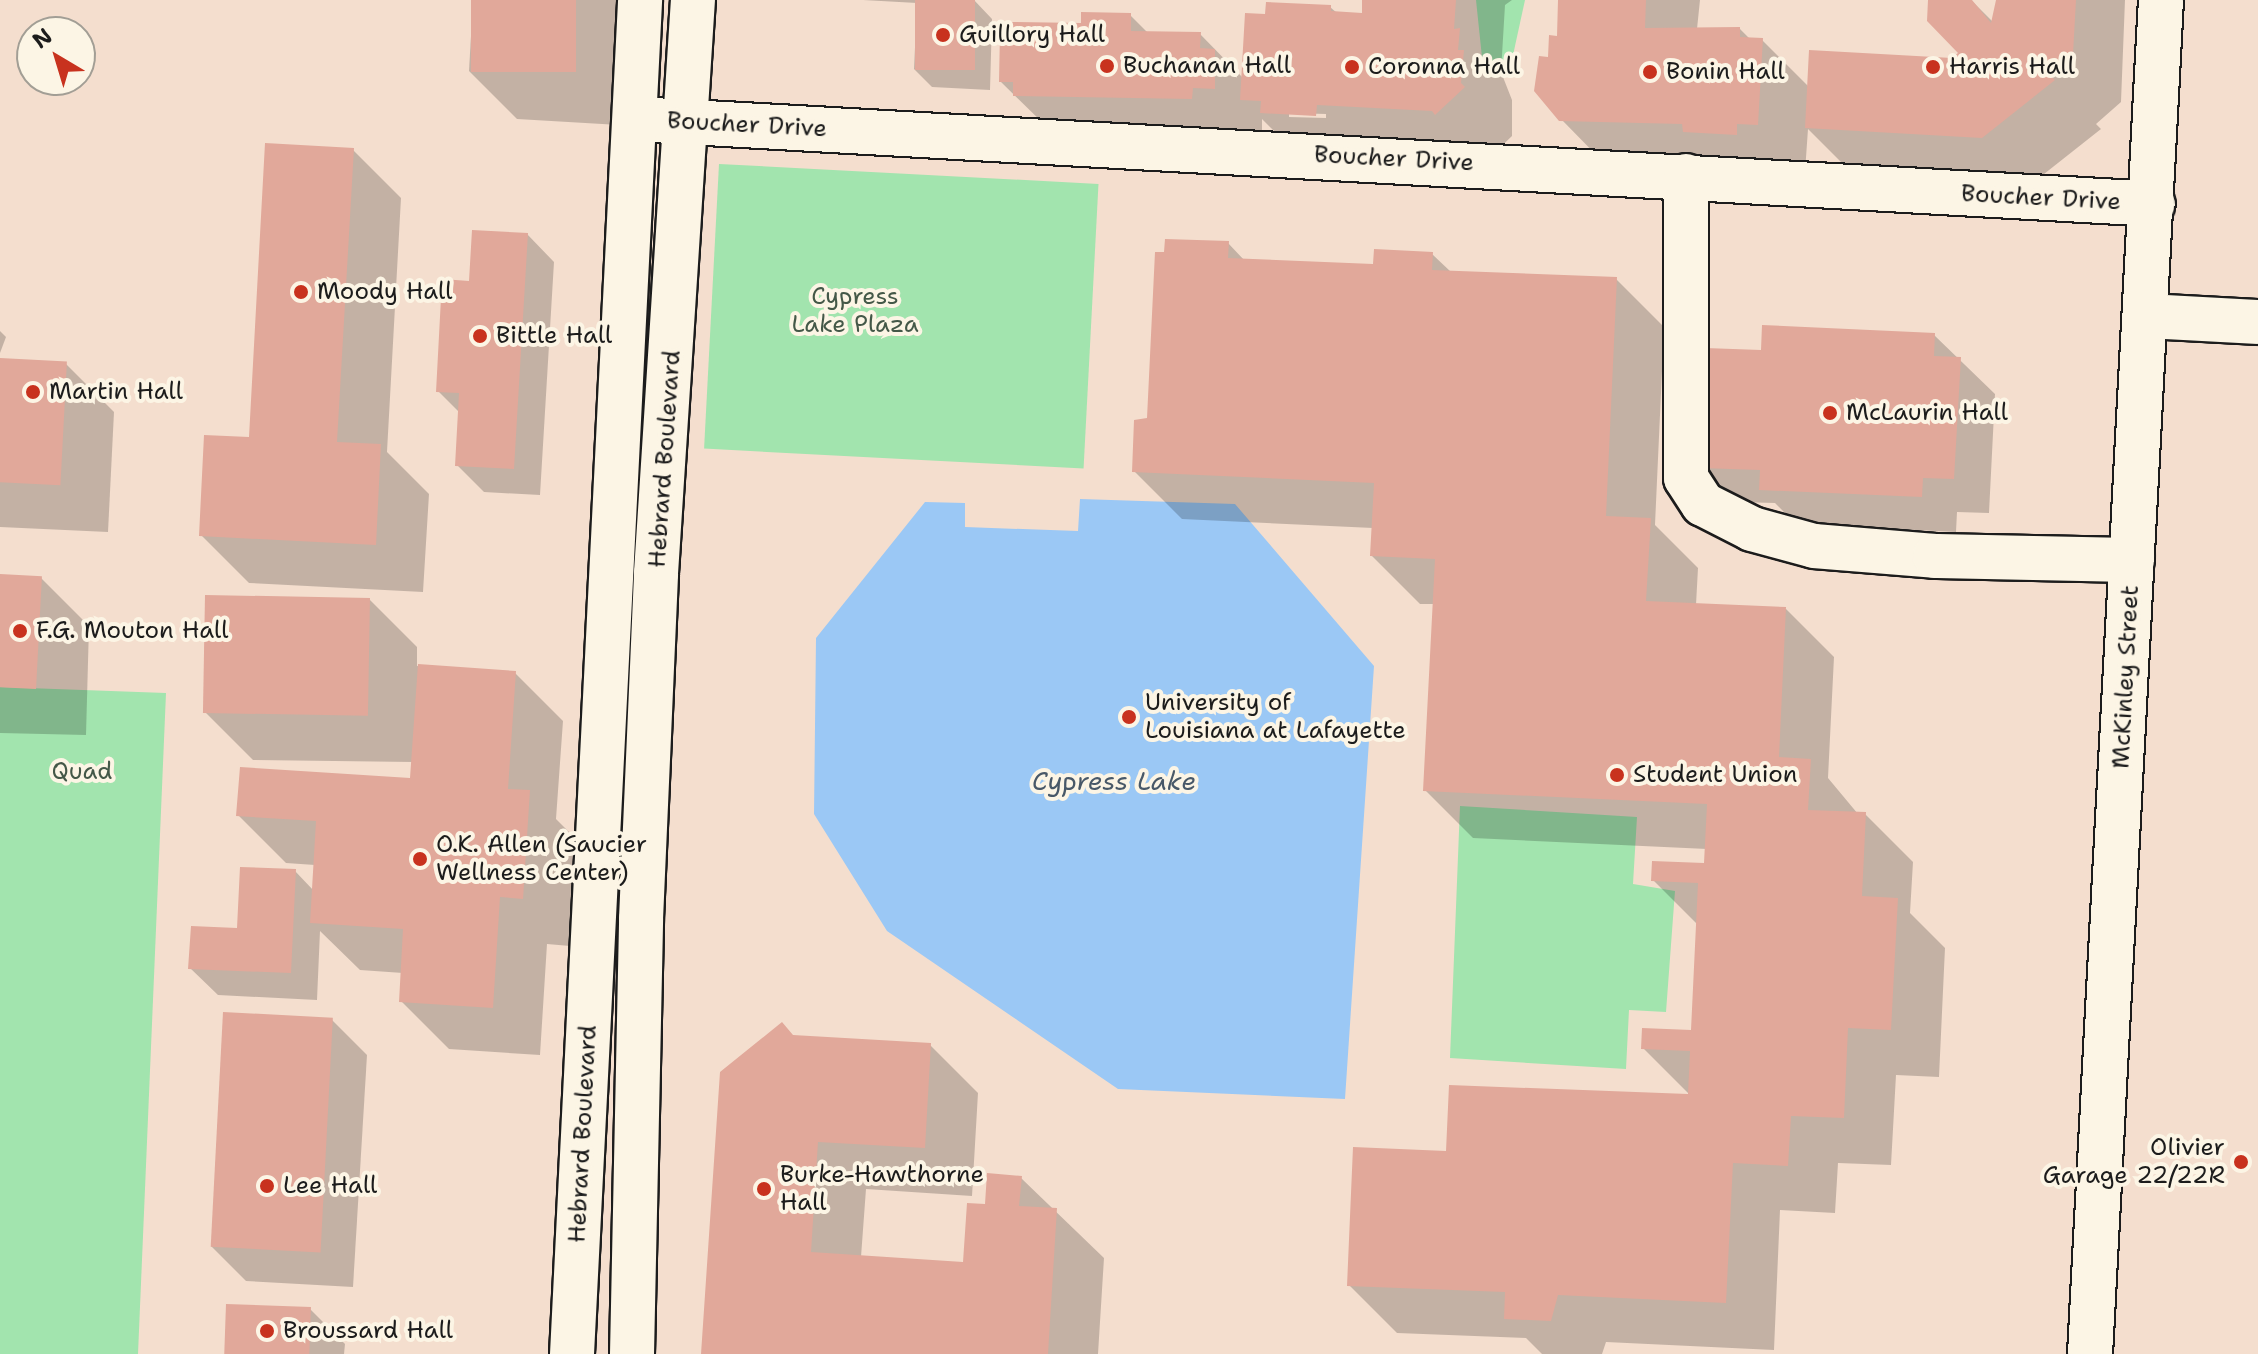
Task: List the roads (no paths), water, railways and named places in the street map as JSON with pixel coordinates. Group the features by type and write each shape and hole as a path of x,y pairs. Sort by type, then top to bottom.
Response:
{"street":[{"name":"Hebrard Boulevard","path":"572,1354 640,0"},
{"name":"Hebrard Boulevard","path":"632,1354 641,919 656,573 693,0"},
{"name":"McKinley Street","path":"2090,1354 2153,204 2161,0"},
{"name":"Boucher Drive","path":"635,119 2153,204"},
{"path":"1686,176 1686,478 1703,504 1752,529 1814,546 1935,556 2132,560"},
{"path":"2146,316 2258,322"},
{"path":"593,913 641,919"}],"water":[{"name":"Cypress Lake","path":"1080,499 1235,504 1374,666 1345,1099 1118,1089 887,931 814,814 816,638 925,502 965,503 965,527 1078,531"}],"place":[{"name":"Guillory Hall","path":"943,35"},
{"name":"Buchanan Hall","path":"1107,66"},
{"name":"Coronna Hall","path":"1352,67"},
{"name":"Harris Hall","path":"1933,67"},
{"name":"Bonin Hall","path":"1650,72"},
{"name":"Moody Hall","path":"301,292"},
{"name":"Bittle Hall","path":"480,336"},
{"name":"Martin Hall","path":"33,392"},
{"name":"McLaurin Hall","path":"1830,413"},
{"name":"F.G. Mouton Hall","path":"20,631"},
{"name":"University of Louisiana at Lafayette","path":"1129,717"},
{"name":"Student Union","path":"1617,775"},
{"name":"O.K. Allen (Saucier Wellness Center)","path":"420,859"},
{"name":"Olivier Garage 22/22R","path":"2241,1162"},
{"name":"Lee Hall","path":"267,1186"},
{"name":"Burke-Hawthorne Hall","path":"764,1189"},
{"name":"Broussard Hall","path":"267,1331"}],"park label":[{"name":"Cypress Lake Plaza","path":"855,311"},
{"name":"Quad","path":"82,772"}]}
